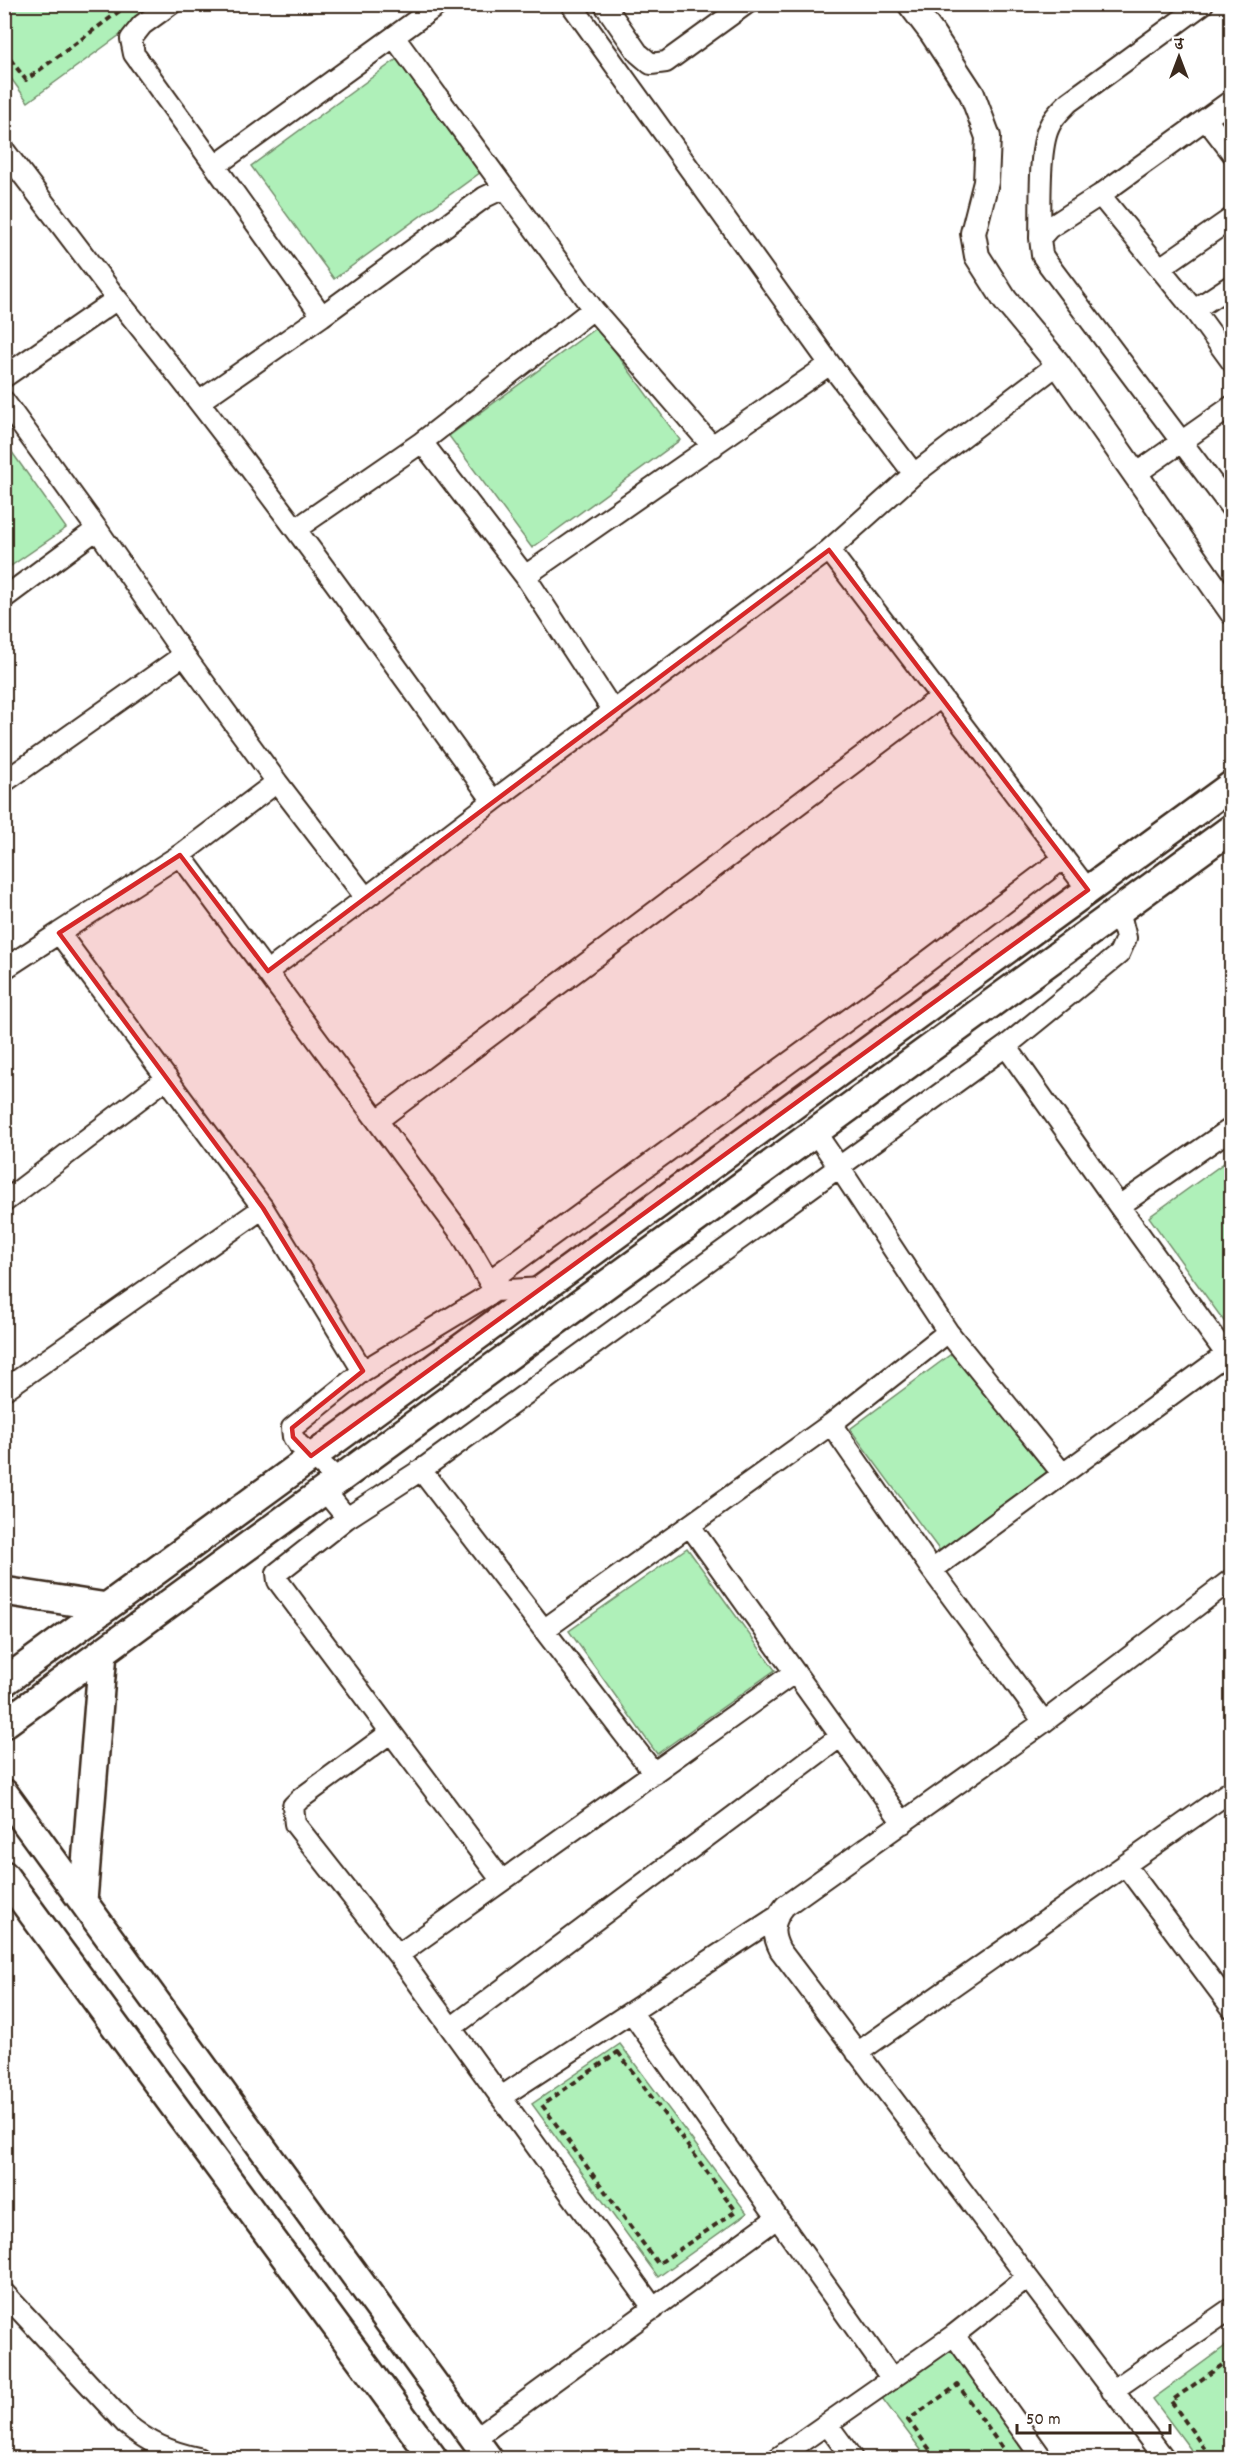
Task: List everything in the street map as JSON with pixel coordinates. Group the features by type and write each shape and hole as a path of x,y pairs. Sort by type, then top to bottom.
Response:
{"main road":[{"path":"4,1682 1232,785"},
{"path":"4,1724 1232,828"},
{"path":"4,1591 107,1607"},
{"path":"83,1901 103,1652"},
{"path":"4,1793 481,2449"},
{"path":"6,1879 433,2458"}],"street":[{"path":"171,4 142,25 131,39 134,54 322,316"},
{"path":"215,166 439,4"},
{"path":"571,4 830,364 914,474"},
{"path":"604,4 638,53 651,64 666,62 746,4"},
{"path":"910,4 972,94 988,137 986,182 974,233 977,256 1005,300 1058,364 1134,476 1232,612"},
{"path":"1203,4 1069,102 1057,114 1048,128 1044,144 1040,238 1042,255 1048,264 1232,509"},
{"path":"394,37 593,309 713,447"},
{"path":"1040,238 1048,228 1100,195 1232,100"},
{"path":"1206,119 1232,153"},
{"path":"4,150 117,299 200,400 493,801"},
{"path":"200,400 322,316 485,197 504,188"},
{"path":"1100,195 1194,310 1232,362"},
{"path":"1160,268 1232,218"},
{"path":"1194,310 1232,285"},
{"path":"4,377 117,299"},
{"path":"296,529 422,442 593,309"},
{"path":"525,576 830,364"},
{"path":"268,971 829,550 914,474 1058,364"},
{"path":"4,401 97,529 184,655 366,898"},
{"path":"1134,476 1232,406"},
{"path":"422,442 525,576 613,711"},
{"path":"4,598 97,529"},
{"path":"829,550 1088,890"},
{"path":"4,782 184,655"},
{"path":"378,1120 941,697"},
{"path":"4,969 180,855 277,782"},
{"path":"180,855 462,1234 492,1286"},
{"path":"347,1518 332,1485 311,1456 293,1437 292,1428 363,1371 492,1286 904,980 1064,858"},
{"path":"502,1881 278,1581 277,1573 286,1563 347,1518 421,1470 1006,1046 1119,954 1126,938 1119,910"},
{"path":"59,933 263,1208 363,1371"},
{"path":"932,1570 1229,1352 1119,1206 1006,1046"},
{"path":"4,1202 167,1078"},
{"path":"1119,1206 1232,1128"},
{"path":"815,1132 948,1332 1062,1473"},
{"path":"4,1390 263,1208"},
{"path":"492,1286 542,1288"},
{"path":"545,1629 831,1424 948,1332"},
{"path":"831,1424 932,1570 1044,1722"},
{"path":"421,1470 654,1773"},
{"path":"690,1526 903,1823"},
{"path":"501,2097 775,1918 785,1906 1044,1722 1232,1579"},
{"path":"398,1955 795,1672"},
{"path":"390,1733 300,1799 293,1806 295,1824 398,1955 654,2309"},
{"path":"451,2028 841,1736"},
{"path":"857,2053 1232,1790"},
{"path":"1126,1866 1232,2008"},
{"path":"775,1918 773,1937 780,1950 1164,2458"},
{"path":"632,2013 892,2379"},
{"path":"481,2449 654,2309 777,2218"},
{"path":"778,2458 954,2335 1026,2278"},
{"path":"4,2294 126,2424 147,2441 171,2452 198,2458"},
{"path":"1112,2391 1232,2308"},
{"path":"954,2335 1042,2458"},
{"path":"827,2424 852,2458"}],"path":[{"path":"4,51 26,80 129,4"},
{"path":"618,2052 736,2211 658,2264 542,2105 618,2052"},
{"path":"1211,2458 1171,2401 1232,2358"},
{"path":"936,2458 908,2420 958,2385 1009,2458"}],"highlighted area":[{"path":"829,550 1088,890 311,1456 293,1437 292,1428 363,1371 263,1208 59,933 180,855 268,971"}],"green space":[{"path":"5,5 161,5 28,102 5,70"},
{"path":"397,59 481,172 334,279 251,166"},
{"path":"597,327 680,440 532,548 449,436"},
{"path":"4,441 66,528 5,570 4,570"},
{"path":"1231,1158 1231,1331 1149,1217"},
{"path":"958,1349 1048,1471 940,1551 850,1429"},
{"path":"687,1548 775,1670 657,1754 569,1631"},
{"path":"620,2044 747,2213 658,2277 532,2104"},
{"path":"1231,2342 1231,2458 1197,2458 1153,2399"},
{"path":"953,2343 1035,2458 927,2458 879,2394"}]}
